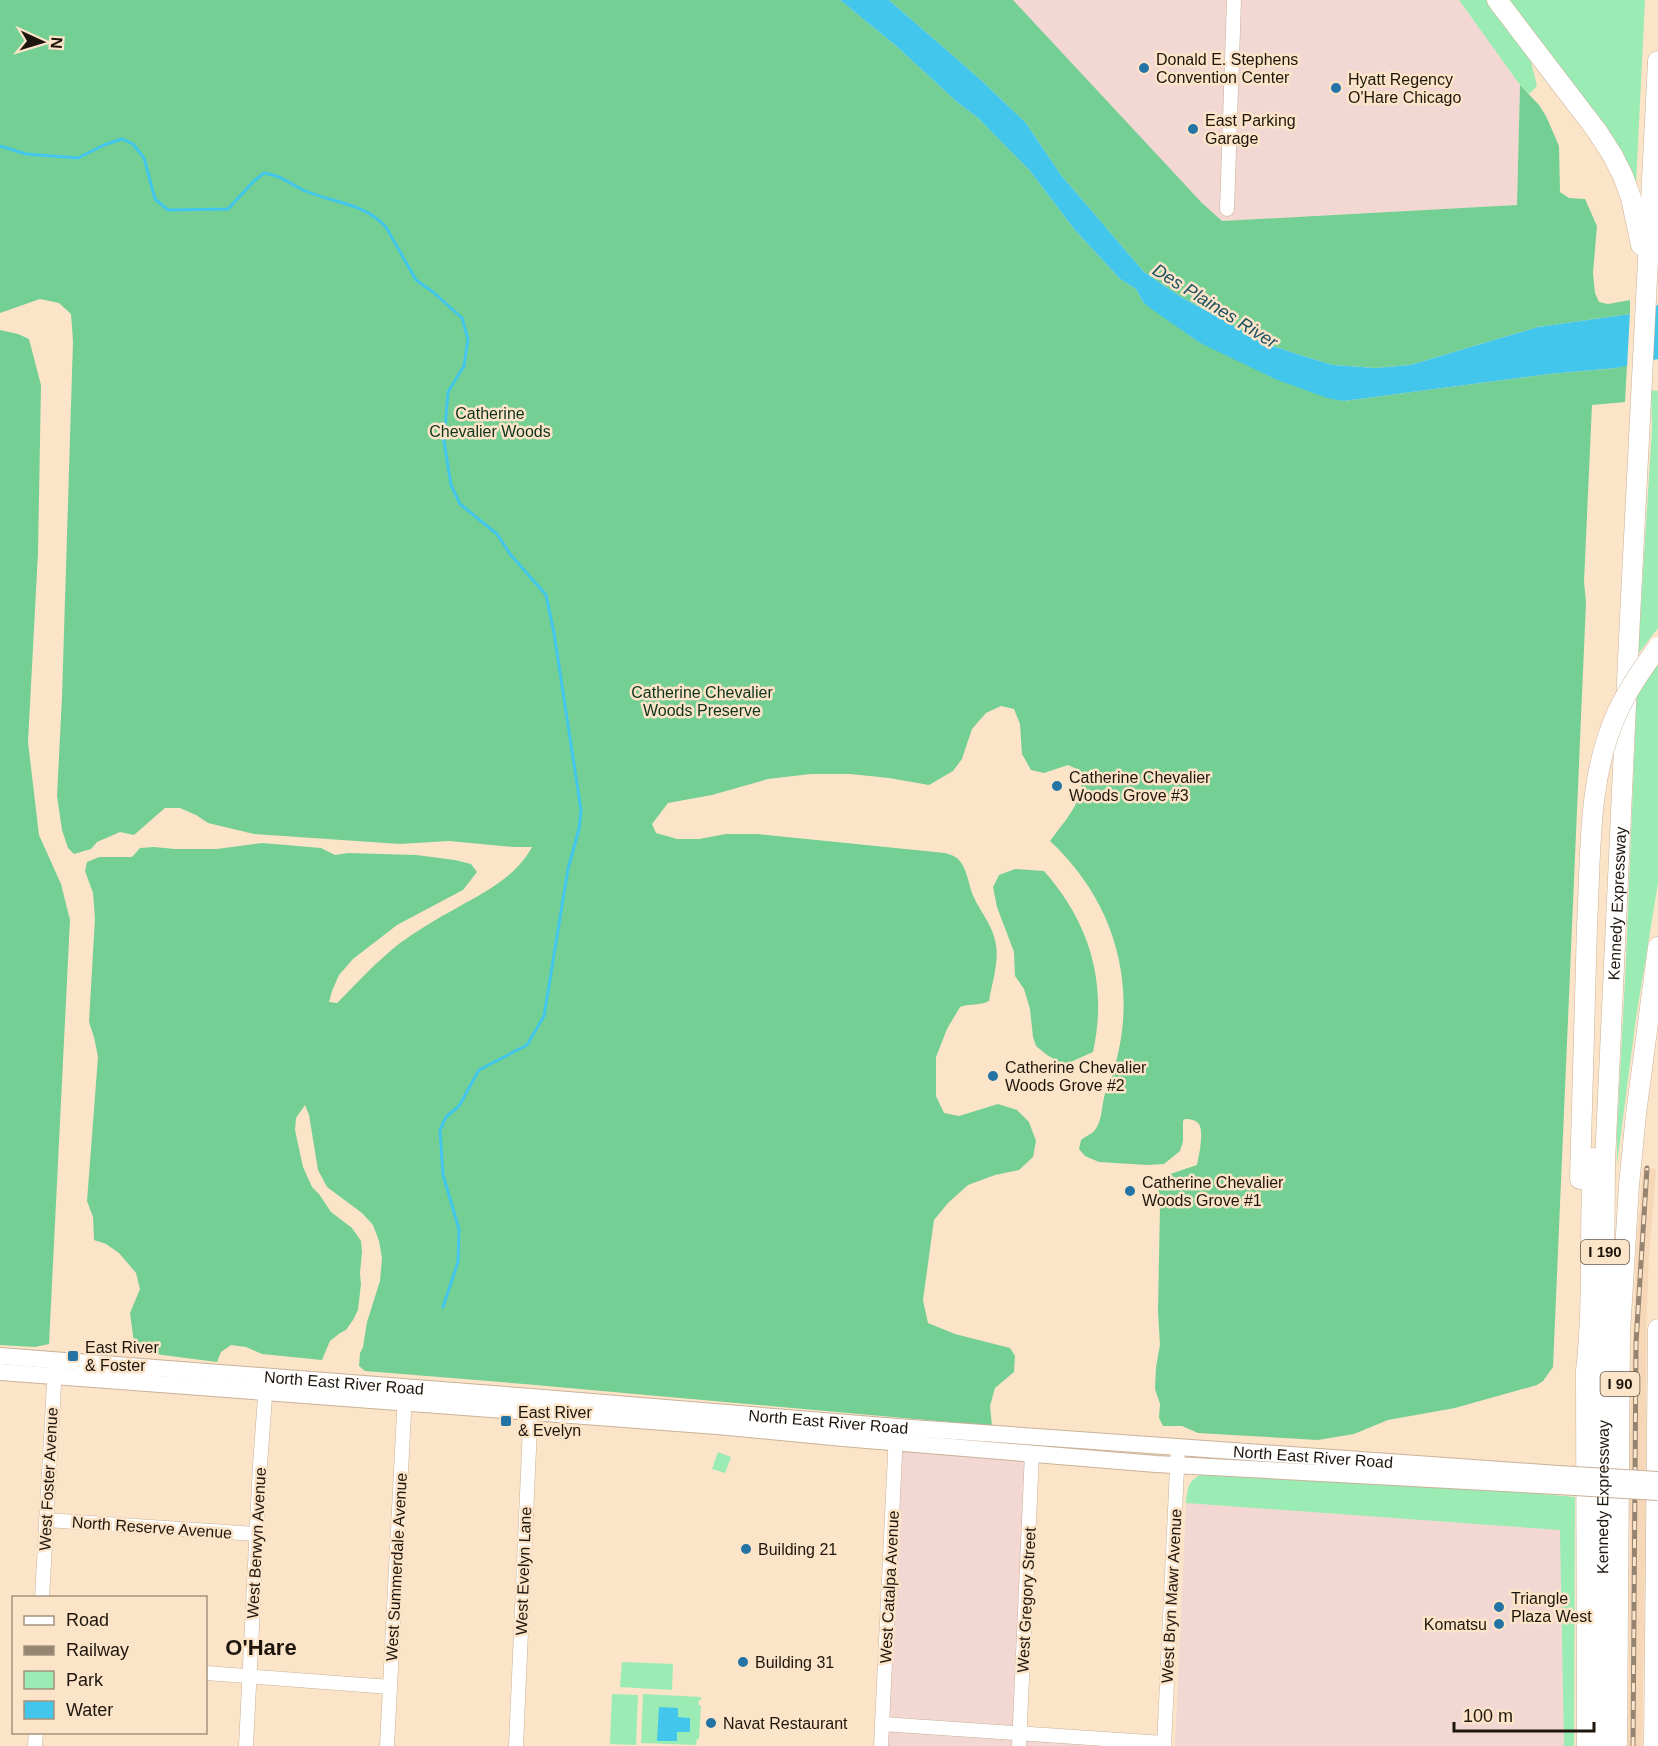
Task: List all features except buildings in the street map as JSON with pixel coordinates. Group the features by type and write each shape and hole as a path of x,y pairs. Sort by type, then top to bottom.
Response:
{"highway":[{"path":"1497,0 1597,131 1613,156 1623,176 1636,217 1647,283"},
{"name":"Kennedy Expressway","path":"1604,1746 1602,1547 1605,1162 1658,61"},
{"path":"1587,1746 1586,1371 1580,1167 1593,811 1597,780 1610,731 1624,698 1658,647"},
{"path":"1586,1371 1589,1341 1594,1135 1603,1000 1625,758"},
{"name":"I 90","path":"1617,1746 1620,1333 1629,1185 1658,947"},
{"name":"I 90","path":"1647,1024 1658,976"},
{"name":"I 90","path":"1654,1746 1658,1329"}],"main road":[{"name":"North East River Road","path":"0,1356 54,1368 531,1404 896,1435 1178,1447 1558,1480 1658,1492"},
{"name":"North East River Road","path":"0,1372 54,1368"},
{"name":"North East River Road","path":"896,1435 1032,1453 1177,1465 1558,1480 1658,1480"}],"street":[{"path":"1227,209 1234,0"},
{"name":"West Foster Avenue","path":"42,1596 54,1368"},
{"name":"West Berwyn Avenue","path":"246,1746 266,1384"},
{"name":"West Summerdale Avenue","path":"387,1746 405,1395"},
{"name":"West Evelyn Lane","path":"516,1746 531,1404"},
{"name":"West Catalpa Avenue","path":"881,1746 896,1435"},
{"name":"West Bryn Mawr Avenue","path":"1164,1744 1178,1447"},
{"name":"West Gregory Street","path":"1019,1740 1032,1453"},
{"name":"North Reserve Avenue","path":"46,1520 257,1534"},
{"path":"207,1673 390,1687"},
{"path":"882,1724 1019,1740 1164,1744"}],"shaded area":[{"path":"1011,0 1459,0 1520,85 1517,205 1222,221 1221,230"},
{"path":"1643,1168 1656,1169 1646,1331 1642,1746 1628,1746 1630,1525 1628,1463 1637,1238"},
{"path":"897,1450 1032,1459 1019,1734 1153,1746 883,1746"},
{"path":"1186,1503 1561,1530 1564,1746 1175,1746"}],"green space":[{"name":"Catherine Chevalier Woods","path":"0,0 840,0 978,118 1030,171 1074,229 1120,279 1136,289 1143,302 1200,343 1344,401 1627,365 1625,402 1592,405 1584,582 1586,602 1553,1367 1543,1381 1537,1385 1455,1408 1388,1420 1354,1434 1318,1440 1198,1433 1182,1426 1163,1426 1159,1418 1160,1404 1155,1389 1160,1345 1158,1188 1167,1175 1197,1165 1201,1144 1200,1128 1196,1122 1185,1119 1183,1121 1183,1141 1180,1151 1164,1164 1099,1162 1085,1156 1079,1149 1081,1140 1092,1133 1098,1125 1116,1060 1123,1026 1123,992 1119,959 1109,927 1094,896 1075,867 1050,841 1078,799 1081,790 1079,770 1068,765 1044,773 1031,770 1022,754 1020,724 1014,709 1001,706 986,713 972,729 962,759 953,771 929,785 850,774 811,774 768,779 712,795 668,803 652,824 656,833 677,839 699,839 726,834 757,834 945,853 957,858 961,863 972,893 994,937 997,952 996,965 989,1001 960,1007 947,1029 936,1057 936,1096 944,1113 959,1116 998,1104 1017,1110 1029,1122 1036,1141 1033,1157 1019,1170 995,1175 968,1185 948,1203 934,1220 923,1300 928,1323 955,1334 1010,1348 1015,1356 1014,1372 995,1388 990,1406 992,1426 365,1371 359,1366 360,1353 380,1281 382,1258 379,1241 373,1225 362,1213 327,1187 318,1170 309,1115 305,1105 296,1118 295,1130 303,1167 312,1187 331,1212 352,1228 361,1241 361,1284 358,1310 353,1320 346,1330 330,1341 322,1360 262,1354 246,1347 231,1345 221,1352 217,1362 139,1352 134,1343 130,1313 140,1289 136,1273 119,1253 106,1244 94,1240 93,1217 87,1201 98,1057 89,1022 95,918 93,893 85,871 87,862 99,857 132,857 140,848 217,849 262,843 321,848 335,855 348,853 416,855 471,864 477,872 463,890 397,925 353,959 339,975 332,991 329,1002 337,1003 400,943 508,876 532,847 449,841 400,844 254,834 208,823 180,808 165,808 134,835 120,832 97,842 91,849 74,854 68,848 62,830 57,796 73,341 71,314 59,303 40,299 0,313"},
{"path":"889,0 1013,0 1202,203 1222,221 1517,205 1520,85 1539,105 1559,146 1560,192 1569,198 1585,199 1597,226 1593,273 1595,293 1599,302 1608,304 1630,300 1630,314 1538,327 1410,365 1376,368 1333,365 1267,344 1181,297 1144,272 1061,175 1026,123 981,80"},
{"path":"1459,0 1488,0 1531,62 1537,86 1529,94 1520,85"},
{"path":"1506,0 1645,0 1636,184"},
{"path":"0,330 29,339 41,385 38,553 28,742 39,835 61,884 70,920 49,1344 35,1347 0,1345"},
{"path":"1651,390 1658,391 1658,628 1638,654 1652,428"},
{"path":"1658,657 1658,883 1636,1018 1617,1164 1637,688"},
{"path":"1015,869 1044,871 1073,912 1084,933 1091,955 1098,1002 1093,1052 1064,1065 1036,1046 1030,1009 1024,989 1015,976 1014,952 997,907 993,887 999,875"},
{"path":"718,1452 731,1457 725,1473 712,1469"},
{"path":"1206,1472 1464,1487 1575,1497 1574,1746 1564,1746 1560,1530 1186,1503 1190,1483"},
{"path":"622,1662 673,1664 672,1690 620,1687"},
{"path":"612,1694 638,1695 636,1745 610,1744"},
{"path":"643,1694 701,1697 698,1705 701,1706 699,1739 696,1745 641,1743"}],"water":[{"path":"840,0 889,0 981,80 1026,123 1061,175 1144,272 1181,297 1267,344 1333,365 1376,368 1410,365 1538,327 1630,314 1658,305 1658,359 1616,368 1549,374 1344,401 1327,398 1275,379 1200,343 1143,302 1136,289 1120,279 1074,229 1030,171 978,118"},
{"path":"659,1707 678,1708 678,1717 690,1718 690,1732 677,1732 677,1741 657,1741"}],"pier":[{"path":"1655,302 1652,363 1627,368 1630,311"}],"waterway":[{"path":"0,146 26,154 78,158 122,139 133,144 144,158 155,199 168,210 228,209 264,173 276,176 303,190 367,212 377,219 386,227 416,280 462,318 468,339 464,366 448,392 444,441 451,485 460,504 497,534 510,554 546,595 581,810 579,829 568,869 544,1016 527,1045 479,1070 459,1106 446,1117 440,1130 443,1175 459,1229 458,1262 443,1307"}],"railway":[{"path":"1633,1746 1636,1343 1647,1168"}],"place":[{"name":"Donald E. Stephens Convention Center","path":"1144,68"},
{"name":"Hyatt Regency O'Hare Chicago","path":"1336,88"},
{"name":"East Parking Garage","path":"1193,129"},
{"name":"Catherine Chevalier Woods Grove #3","path":"1057,786"},
{"name":"Catherine Chevalier Woods Grove #2","path":"993,1076"},
{"name":"Catherine Chevalier Woods Grove #1","path":"1130,1191"},
{"name":"East River & Foster","path":"73,1356"},
{"name":"East River & Evelyn","path":"506,1421"},
{"name":"Building 21","path":"746,1549"},
{"name":"Triangle Plaza West","path":"1499,1607"},
{"name":"Komatsu","path":"1499,1624"},
{"name":"Building 31","path":"743,1662"},
{"name":"Navat Restaurant","path":"711,1723"}],"district":[{"name":"O'Hare","path":"261,1647"}],"water label":[{"name":"Des Plaines River","path":"1215,306"}],"park label":[{"name":"Catherine Chevalier Woods Preserve","path":"702,701"}]}
